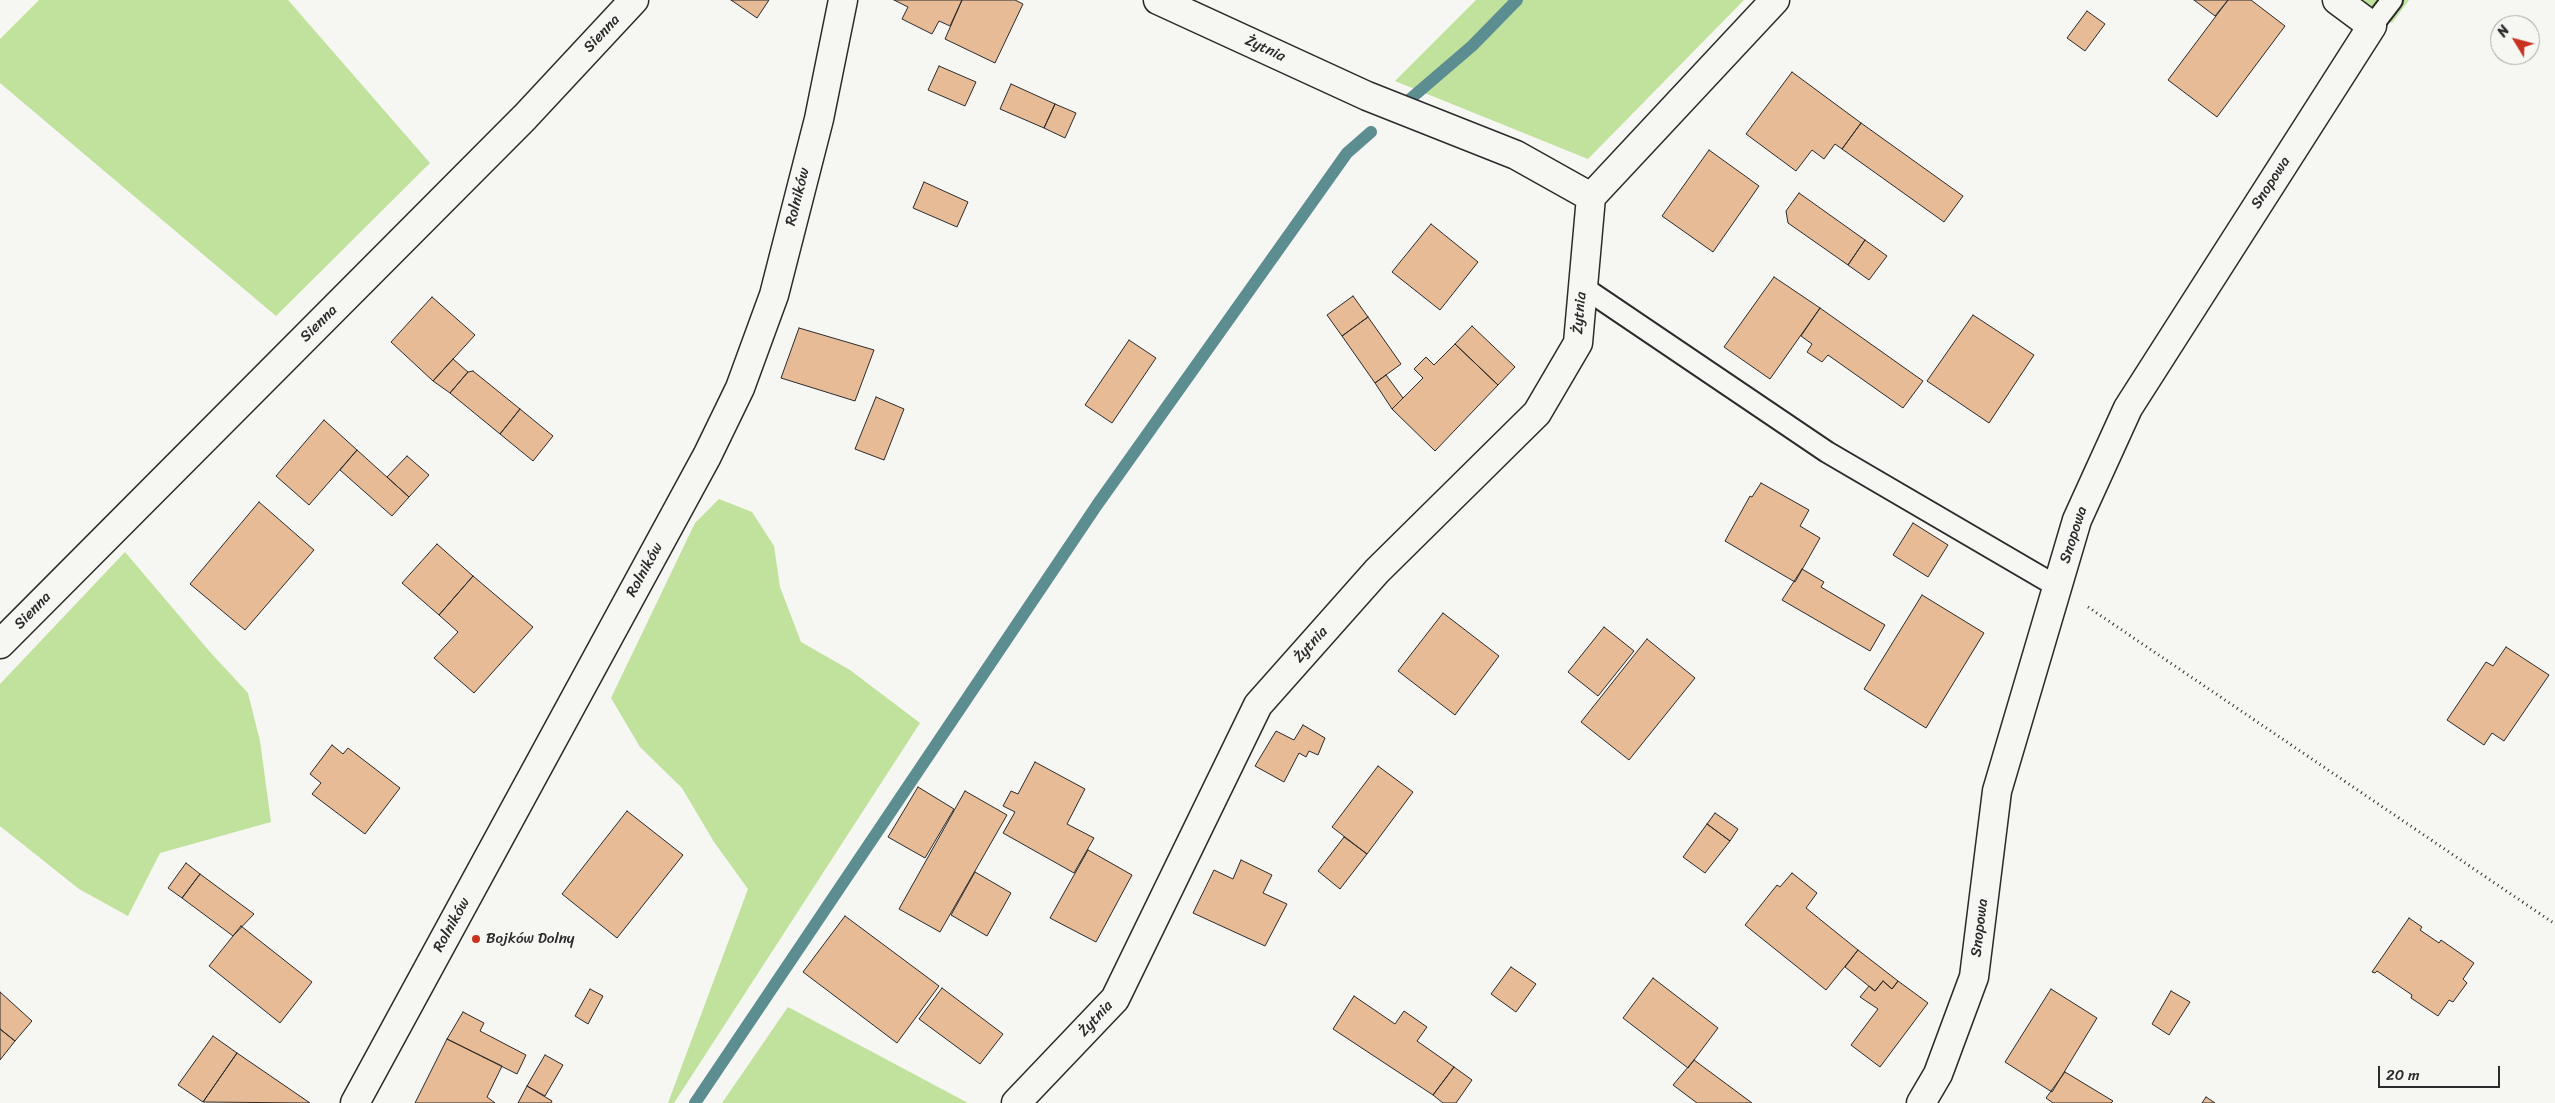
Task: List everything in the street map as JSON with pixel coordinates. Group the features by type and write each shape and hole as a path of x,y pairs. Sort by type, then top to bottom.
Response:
{"street":[{"name":"Sienna","path":"0,644 525,117 634,0"},
{"name":"Rolników","path":"355,1103 707,456 740,388 774,295 819,119 843,0"},
{"name":"Żytnia","path":"1016,1103 1115,999 1258,705 1377,571 1536,413 1578,343 1591,197 1516,155 1367,96 1158,0"},
{"path":"1591,197 1775,0"},
{"path":"2337,0 2372,26"},
{"name":"Snopowa","path":"1921,1103 1938,1074 1974,977 1997,791 2077,520 2128,408 2372,26"}],"lane":[{"path":"2372,26 2392,0"},
{"path":"1582,287 1827,452 2058,587"}],"path":[{"path":"2058,587 2555,924"}],"green space":[{"path":"39,0 288,0 430,163 276,316 0,83 0,39"},
{"path":"1476,0 1744,0 1588,159 1395,81"},
{"path":"2361,0 2409,0 2392,23"},
{"path":"719,499 752,512 774,546 780,587 801,642 850,670 920,723 674,1103 668,1103 748,889 714,842 682,788 640,747 611,698 695,523"},
{"path":"125,552 210,652 248,693 260,741 271,822 160,853 128,916 79,889 0,826 0,684"},
{"path":"788,1007 968,1103 722,1103"}],"building":[{"path":"731,0 769,0 757,18"},
{"path":"894,0 962,0 950,26 939,21 932,34 902,19 908,7"},
{"path":"962,0 1015,0 1023,4 995,63 945,39"},
{"path":"2194,0 2228,0 2215,16"},
{"path":"2228,0 2251,0 2285,26 2217,117 2168,80"},
{"path":"2087,11 2105,24 2085,51 2067,38"},
{"path":"939,66 976,82 965,106 928,90"},
{"path":"1792,72 1861,123 1842,149 1835,144 1824,159 1812,150 1796,171 1746,134"},
{"path":"1011,84 1055,104 1044,128 1000,109"},
{"path":"1055,104 1076,113 1065,138 1044,128"},
{"path":"1861,123 1963,196 1944,222 1842,149"},
{"path":"1709,150 1759,186 1713,252 1662,216"},
{"path":"924,182 968,202 957,227 913,208"},
{"path":"1799,193 1865,240 1848,265 1788,223 1786,211"},
{"path":"1431,224 1478,262 1440,310 1392,272"},
{"path":"1865,240 1887,256 1869,280 1848,265"},
{"path":"1774,277 1820,308 1770,379 1724,347"},
{"path":"1353,296 1368,317 1342,336 1327,315"},
{"path":"432,297 475,335 433,381 391,342"},
{"path":"1820,308 1923,381 1903,408 1828,355 1822,362 1807,352 1812,344 1801,336"},
{"path":"1973,315 2034,355 1989,423 1927,381"},
{"path":"1368,317 1401,364 1375,383 1342,336"},
{"path":"1472,326 1515,367 1498,385 1455,344"},
{"path":"799,328 874,350 855,401 781,378"},
{"path":"1129,340 1156,358 1112,423 1085,405"},
{"path":"1455,344 1498,385 1435,451 1392,409 1423,378 1414,369 1426,357 1434,365"},
{"path":"453,359 468,372 450,393 433,381"},
{"path":"473,371 520,409 500,434 450,393 468,372"},
{"path":"1386,375 1403,398 1392,409 1375,383"},
{"path":"876,397 904,409 884,460 855,449"},
{"path":"520,409 553,436 533,461 500,434"},
{"path":"324,420 357,450 309,505 276,476"},
{"path":"357,450 409,497 392,516 340,470"},
{"path":"407,456 429,475 409,497 387,477"},
{"path":"1761,483 1809,510 1800,526 1820,538 1795,582 1725,541 1750,496 1752,497"},
{"path":"259,502 314,550 245,630 190,584"},
{"path":"1913,523 1948,545 1928,577 1893,555"},
{"path":"437,544 473,576 439,615 402,583"},
{"path":"1802,569 1824,582 1821,587 1885,625 1870,651 1782,600"},
{"path":"473,576 533,627 474,693 434,658 458,632 439,615"},
{"path":"1922,595 1984,633 1926,728 1864,689"},
{"path":"1443,613 1499,656 1455,715 1398,671"},
{"path":"1604,627 1634,651 1598,696 1568,672"},
{"path":"1647,639 1695,678 1629,760 1581,722"},
{"path":"2506,647 2549,675 2504,741 2492,733 2484,745 2447,720 2486,662 2493,666"},
{"path":"1303,725 1325,738 1318,755 1309,751 1306,757 1299,753 1284,782 1255,766 1276,731 1294,740"},
{"path":"332,745 343,754 348,748 400,788 365,834 312,794 321,783 310,774"},
{"path":"1035,762 1085,789 1067,824 1094,838 1074,873 1003,833 1015,812 1003,806 1011,791 1018,794"},
{"path":"1378,766 1413,792 1367,854 1332,827"},
{"path":"918,787 954,809 925,858 888,837"},
{"path":"965,791 1007,815 940,932 899,909"},
{"path":"627,811 683,855 617,938 562,894"},
{"path":"1715,813 1738,829 1730,841 1707,824"},
{"path":"1707,824 1730,841 1705,873 1683,857"},
{"path":"1344,837 1367,854 1340,889 1318,871"},
{"path":"1088,850 1132,875 1096,942 1050,918"},
{"path":"1241,860 1272,875 1263,893 1287,904 1265,946 1193,913 1214,870 1233,879"},
{"path":"186,863 200,874 182,898 168,888"},
{"path":"975,872 1011,893 987,936 951,915"},
{"path":"1792,873 1817,893 1806,908 1858,950 1826,990 1745,925 1777,885 1780,887"},
{"path":"200,874 254,914 233,936 182,898"},
{"path":"845,916 939,986 897,1043 803,972"},
{"path":"2409,918 2422,927 2420,930 2439,943 2441,940 2474,963 2463,979 2467,983 2453,1002 2449,1000 2438,1016 2411,998 2412,995 2377,971 2375,973 2372,972"},
{"path":"241,926 312,982 280,1023 209,966"},
{"path":"1858,950 1898,981 1892,989 1883,981 1875,991 1845,967"},
{"path":"1511,967 1536,984 1516,1012 1491,994"},
{"path":"1653,978 1718,1028 1688,1068 1623,1018"},
{"path":"1883,981 1892,989 1898,981 1928,1003 1880,1067 1851,1045 1878,1009 1860,997 1869,986 1875,991"},
{"path":"942,988 1003,1034 980,1064 919,1019"},
{"path":"590,989 603,996 588,1024 575,1016"},
{"path":"2051,989 2097,1018 2052,1092 2005,1062"},
{"path":"2171,991 2190,1002 2169,1035 2152,1024"},
{"path":"0,992 32,1021 15,1041 0,1029"},
{"path":"1354,996 1395,1024 1404,1011 1427,1027 1417,1041 1454,1067 1433,1095 1333,1029"},
{"path":"463,1012 484,1023 480,1031 526,1055 517,1074 447,1039"},
{"path":"0,1029 15,1041 0,1060"},
{"path":"213,1036 237,1053 203,1102 178,1085"},
{"path":"447,1039 502,1066 487,1097 495,1103 415,1103"},
{"path":"237,1053 310,1103 203,1102"},
{"path":"545,1055 563,1065 545,1096 527,1086"},
{"path":"1694,1060 1752,1103 1697,1103 1673,1085"},
{"path":"1454,1067 1472,1080 1456,1103 1443,1103 1433,1095"},
{"path":"2065,1072 2113,1101 2111,1103 2053,1103 2046,1098"},
{"path":"527,1086 552,1101 551,1103 518,1103"},
{"path":"2206,1097 2215,1103 2202,1103"}],"waterway":[{"path":"1409,100 1472,46 1517,0"},
{"path":"695,1103 1097,505 1347,153 1371,132"}],"place":[{"name":"Bojków Dolny","path":"476,939"}]}
